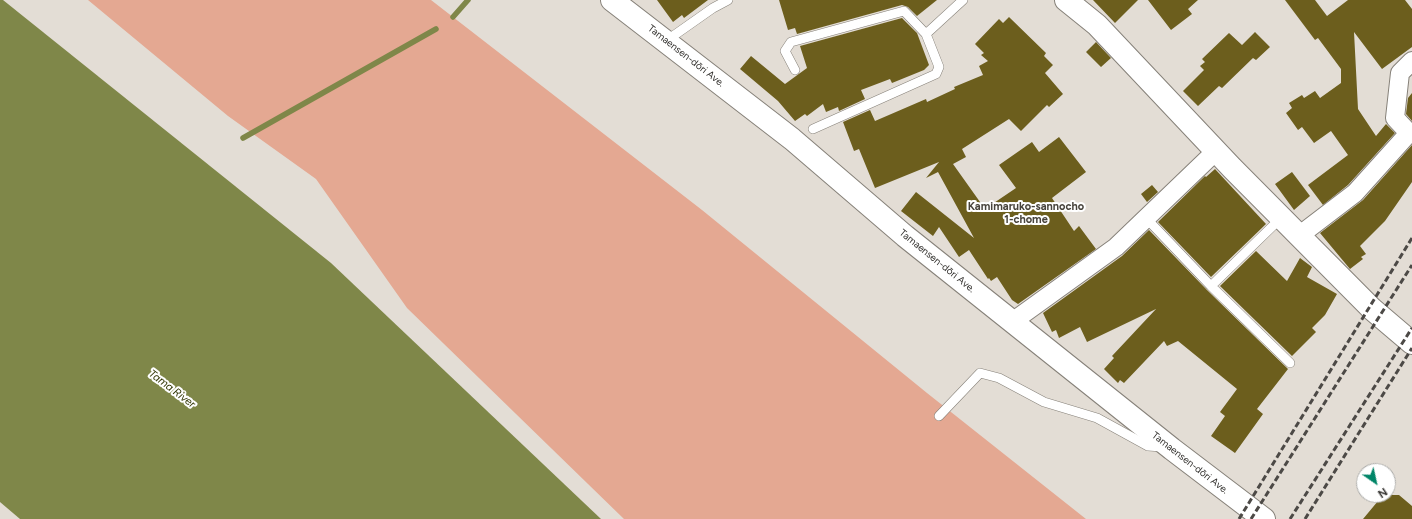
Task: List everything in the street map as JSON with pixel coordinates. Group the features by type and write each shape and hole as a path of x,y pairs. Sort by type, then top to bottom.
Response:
{"main road":[{"name":"Tamaensen-dōri Ave.","path":"612,0 666,40 792,139 904,236 1264,519"},
{"path":"1066,0 1097,25 1281,218 1300,235 1372,309 1412,344"}],"street":[{"path":"1300,235 1355,194 1409,133 1395,118 1400,73 1412,61"},
{"path":"1012,322 1116,247 1216,151"}],"lane":[{"path":"666,40 713,8 728,0"},
{"path":"926,34 963,0"},
{"path":"795,70 785,51 791,42 904,11 926,34 939,67 936,74 813,130"},
{"path":"1146,218 1211,286 1290,363"},
{"path":"1211,286 1281,218"},
{"path":"939,416 980,373 999,378 1044,402 1097,418 1148,446 1172,448"}],"shaded area":[{"path":"88,0 431,0 702,210 927,393 1086,519 624,519 407,308 316,179 228,116"}],"water":[{"name":"Tama River","path":"0,0 3,0 331,263 601,519 20,519 0,502"}],"building":[{"path":"657,0 708,0 684,18 682,15 673,22"},
{"path":"779,0 937,0 917,16 908,7 902,5 797,34 795,28 788,30"},
{"path":"1093,0 1138,0 1115,23"},
{"path":"1148,0 1198,0 1188,9 1192,14 1171,30"},
{"path":"1285,0 1315,0 1327,16 1348,0 1405,0 1412,9 1412,47 1382,69 1354,32 1358,109 1376,136 1386,124 1395,133 1348,185 1323,205 1308,185 1348,155 1331,131 1314,143 1302,127 1298,130 1286,113 1292,108 1289,103 1302,95 1304,98 1315,91 1320,98 1341,83 1341,69 1318,38 1315,40"},
{"path":"1009,17 1046,53 1044,56 1053,65 1045,73 1063,94 1049,107 1047,105 1021,131 1009,119 962,149 966,157 953,164 985,209 1016,188 999,165 1032,142 1039,152 1059,137 1086,172 1052,198 1074,231 1079,226 1096,249 1018,304 1012,300 997,277 991,281 989,278 988,279 969,250 959,257 939,227 933,236 901,211 916,192 974,238 938,172 926,178 939,162 875,188 859,149 854,151 843,122 870,110 875,121 926,99 927,102 955,89 954,87 983,75 979,66 988,61 981,55 984,53 975,44 999,19 1003,23"},
{"path":"902,18 917,33 929,65 924,70 892,83 890,79 861,90 865,99 839,111 838,107 826,112 823,104 807,116 805,114 795,121 778,101 740,69 751,56 785,84 807,68 800,46"},
{"path":"1255,32 1270,47 1256,60 1253,58 1222,88 1219,86 1198,106 1183,91 1204,70 1200,66 1205,62 1202,59 1229,33 1242,45"},
{"path":"1096,42 1111,58 1101,67 1086,52"},
{"path":"1412,93 1412,121 1406,114 1408,98"},
{"path":"1412,145 1412,182 1385,221 1360,246 1366,254 1361,257 1363,259 1350,269 1320,233 1363,200"},
{"path":"1215,169 1266,224 1211,277 1158,222 1205,176 1206,177"},
{"path":"1292,172 1310,196 1294,210 1275,184"},
{"path":"1152,185 1158,192 1147,202 1141,194"},
{"path":"1149,230 1207,290 1288,369 1257,409 1263,414 1235,453 1211,436 1225,416 1220,412 1237,389 1178,341 1167,346 1164,341 1124,383 1120,380 1118,383 1104,369 1114,358 1112,356 1156,309 1087,342 1080,327 1059,338 1056,330 1052,332 1043,313 1122,256"},
{"path":"1256,251 1287,281 1300,258 1312,267 1307,277 1337,294 1325,315 1312,328 1316,332 1292,356 1220,286"},
{"path":"1396,495 1399,495 1412,506 1412,519 1363,519 1376,503 1396,503"}],"waterway":[{"path":"453,17 468,0"},
{"path":"243,138 436,29"}],"railway":[{"path":"1239,519 1412,238"},
{"path":"1251,519 1412,265"},
{"path":"1290,519 1412,328"},
{"path":"1305,519 1412,348"}],"district":[{"name":"Kamimaruko-sannocho 1-chome","path":"1026,213"}]}
